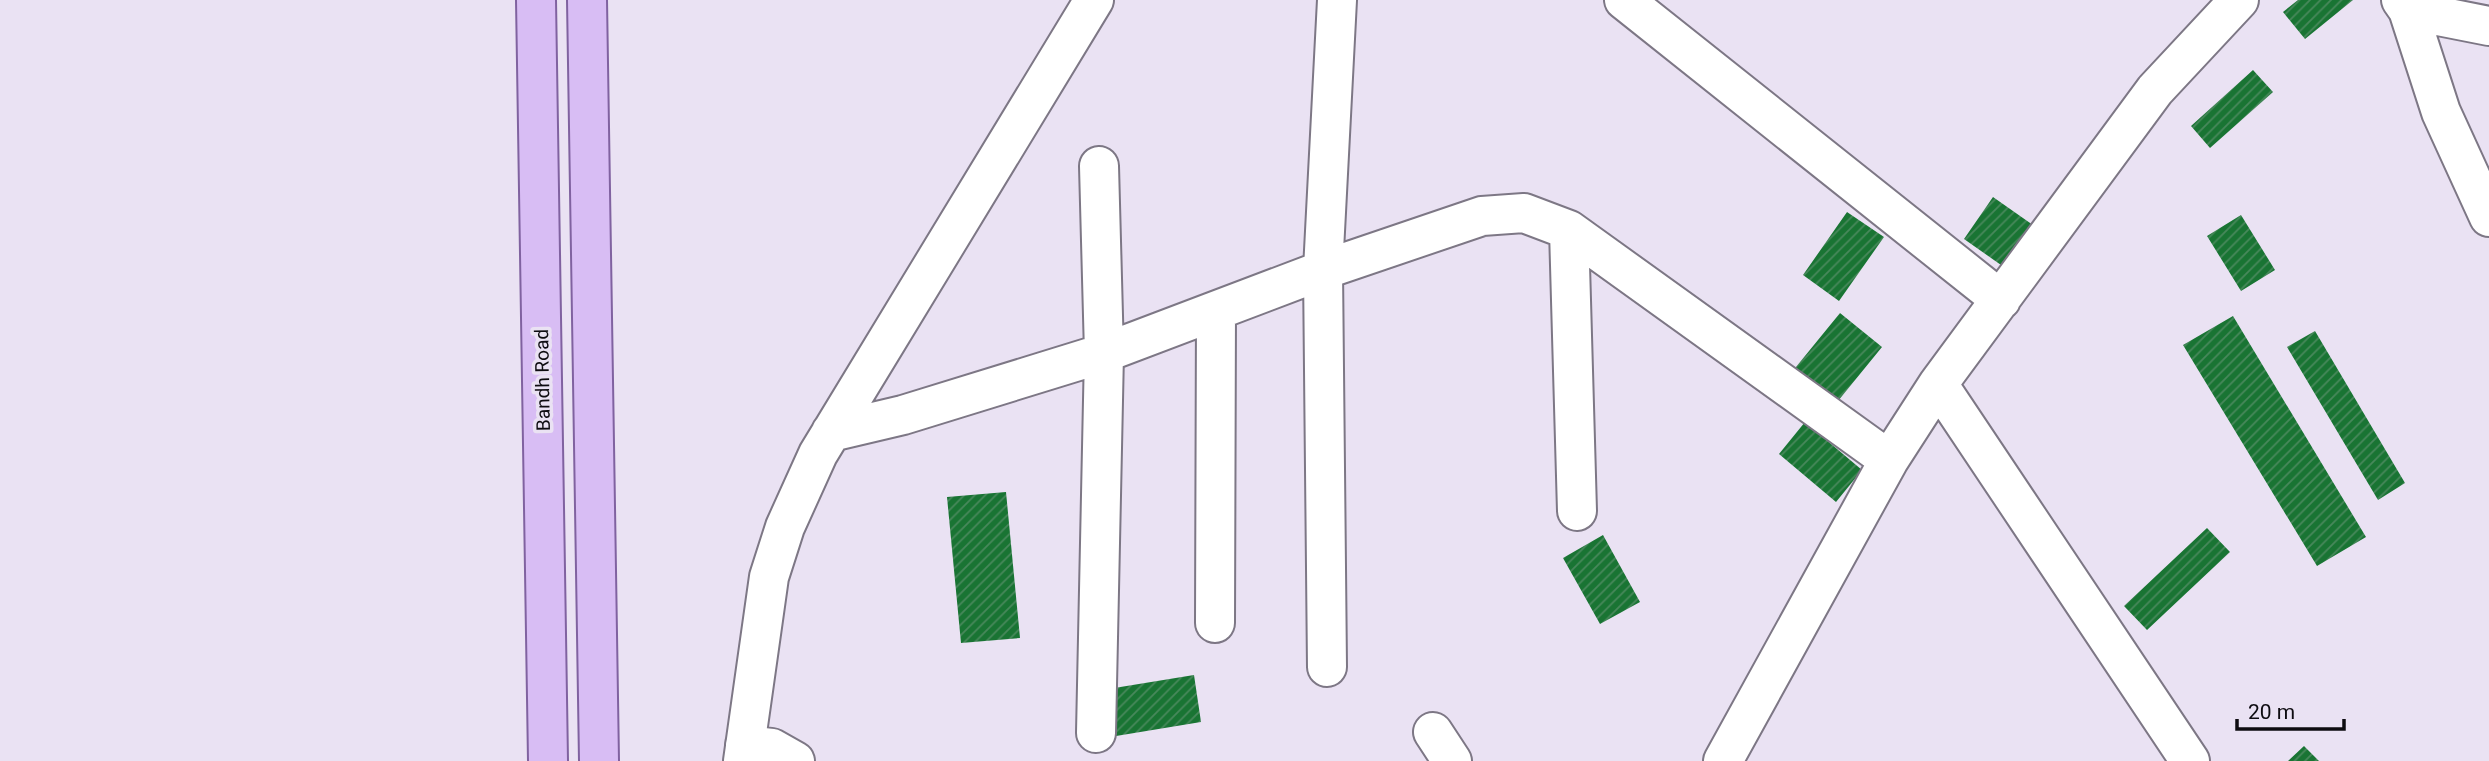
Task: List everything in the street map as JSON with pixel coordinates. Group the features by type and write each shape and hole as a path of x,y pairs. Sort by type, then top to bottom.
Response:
{"main road":[{"name":"Bandh Road","path":"536,0 548,761"},
{"path":"587,0 599,761"}],"street":[{"path":"795,761 772,748 744,753 769,577 785,527 831,432 1094,0"},
{"path":"1327,667 1323,270 1337,0"},
{"path":"1624,0 2001,300"},
{"path":"1723,761 1889,460 1938,384 2155,90 2239,0"},
{"path":"2404,5 2489,26"},
{"path":"2404,5 2441,113 2489,217"},
{"path":"1096,733 1104,353 1099,166"},
{"path":"831,432 903,415 1104,353 1323,270 1482,216 1524,213 1569,230 1889,460"},
{"path":"1569,230 1577,511"},
{"path":"1215,623 1216,312"},
{"path":"1938,384 2190,761"}],"building":[{"path":"2298,0 2353,0 2305,39 2283,12"},
{"path":"2253,70 2273,92 2210,148 2191,126"},
{"path":"1993,197 2040,230 2011,272 1964,239"},
{"path":"1847,212 1884,237 1839,301 1803,275"},
{"path":"2241,215 2275,270 2241,291 2207,236"},
{"path":"1840,313 1882,347 1829,412 1787,378"},
{"path":"2233,316 2366,537 2317,566 2183,345"},
{"path":"2315,331 2405,483 2378,500 2287,347"},
{"path":"1805,422 1862,470 1836,502 1779,454"},
{"path":"1006,492 1020,638 961,643 947,497"},
{"path":"2207,528 2230,552 2147,630 2124,606"},
{"path":"1603,535 1640,602 1600,624 1563,558"},
{"path":"1194,675 1201,722 1110,737 1102,690"},
{"path":"2304,746 2319,761 2288,761"}]}
